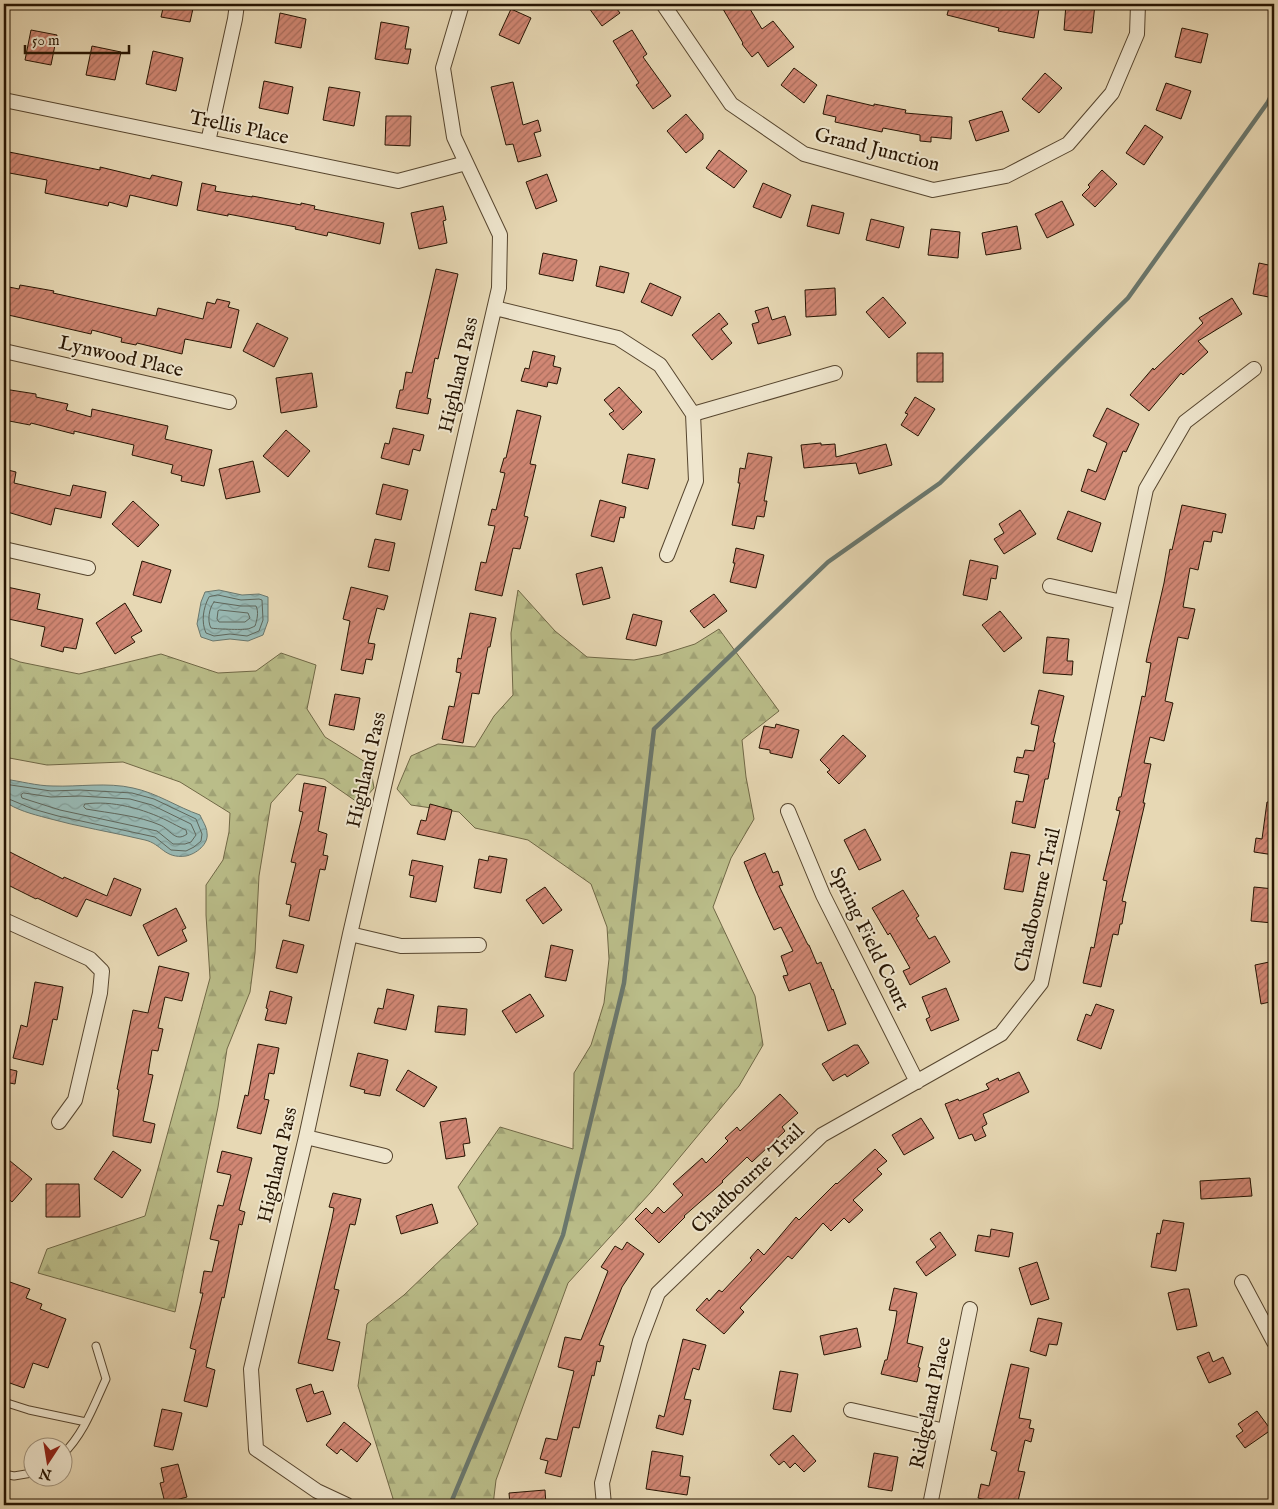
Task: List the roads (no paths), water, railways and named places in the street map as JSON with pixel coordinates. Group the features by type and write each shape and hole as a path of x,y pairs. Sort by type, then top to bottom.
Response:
{"street":[{"path":"208,142 237,4"},
{"name":"Highland Pass","path":"347,1505 317,1491 256,1449 252,1369 499,288 500,235 454,137 443,68 462,4"},
{"name":"Grand Junction","path":"663,4 731,104 804,154 933,190 1006,176 1068,144 1112,93 1137,34 1138,4"},
{"name":"Trellis Place","path":"4,100 398,182 466,163"},
{"path":"494,308 618,338 660,365 693,414 696,481 667,555"},
{"name":"Lynwood Place","path":"4,351 229,402"},
{"name":"Chadbourne Trail","path":"604,1505 602,1483 640,1340 658,1293 822,1136 1001,1034 1041,982 1146,489 1185,422 1254,369"},
{"path":"693,414 835,373"},
{"path":"4,550 88,568"},
{"path":"1050,586 1122,602"},
{"name":"Spring Field Court","path":"788,812 823,895 917,1082"},
{"path":"4,920 90,959 102,971 100,993 75,1100 59,1122"},
{"path":"350,934 401,946 479,945"},
{"path":"306,1137 385,1156"},
{"path":"1242,1282 1274,1342"},
{"name":"Ridgeland Place","path":"930,1505 970,1309"},
{"path":"851,1410 945,1431"}],"lane":[{"path":"72,1445 86,1422 106,1379 96,1346"},
{"path":"4,1402 29,1410 86,1422"},
{"path":"4,1474 14,1476 22,1475"}],"water":[{"path":"219,590 242,595 259,594 268,597 268,621 263,635 248,641 230,639 213,641 201,637 197,624 201,602 205,592"},
{"path":"4,779 47,786 113,785 142,790 200,815 207,831 206,841 194,853 179,856 168,853 145,840 30,813 4,801"}],"waterway":[{"path":"450,1505 563,1235 624,983 654,729 828,562 940,483 1128,298 1268,102 1274,90"}]}
